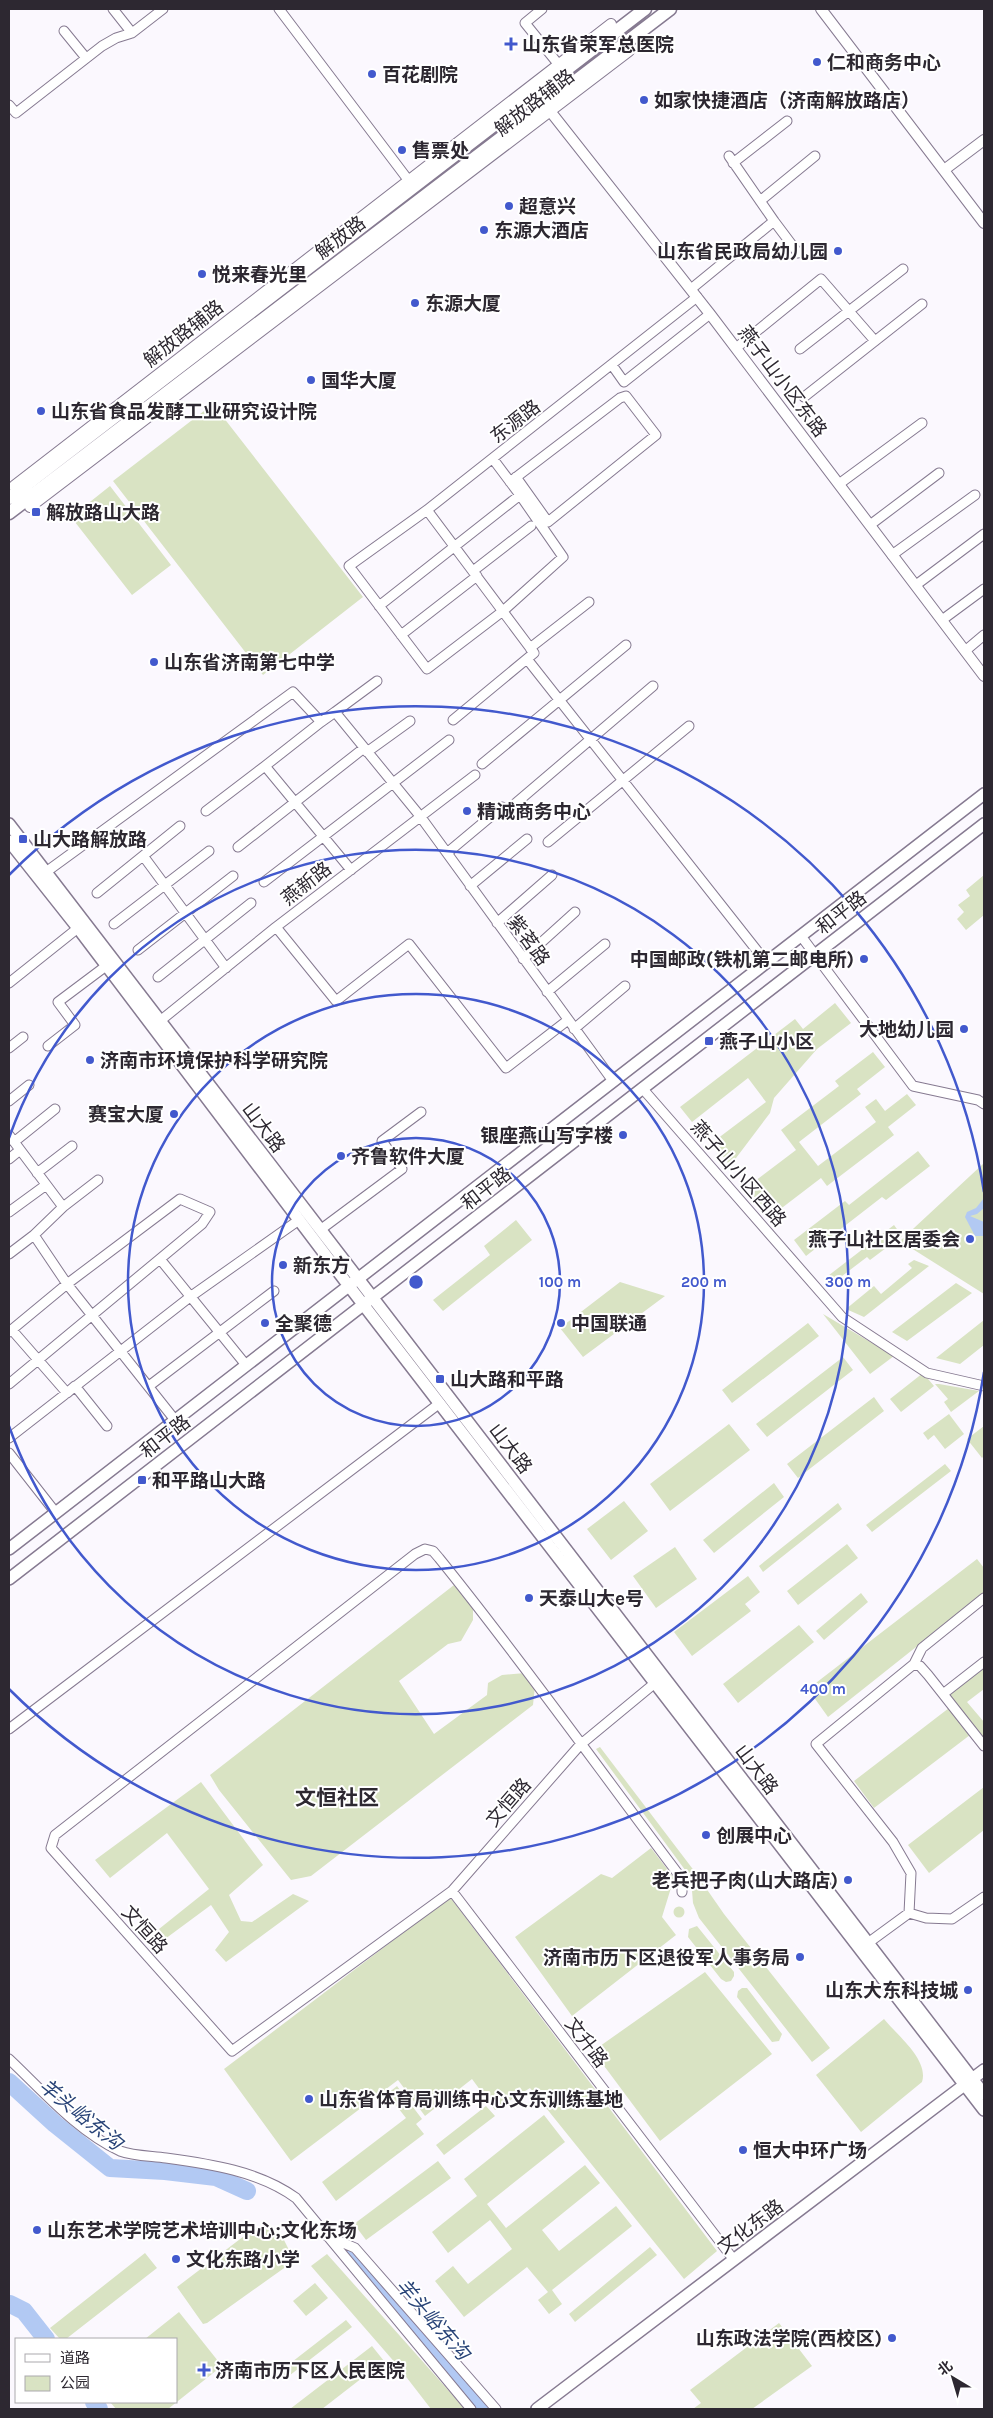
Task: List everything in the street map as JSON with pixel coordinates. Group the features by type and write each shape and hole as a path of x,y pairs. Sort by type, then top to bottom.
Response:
{"main road":[{"name":"解放路","path":"15,501 645,9"},
{"name":"解放路","path":"15,501 670,9"},
{"path":"611,24 625,24"},
{"path":"628,51 634,37"},
{"name":"和平路","path":"9,1549 984,794"},
{"name":"山大路","path":"9,824 320,1230 354,1283"},
{"name":"和平路","path":"9,1579 984,824"},
{"name":"山大路","path":"9,841 78,928 299,1220 369,1301 868,1943 969,2082 984,2110"},
{"name":"山大路","path":"369,1301 440,1404 655,1683 969,2082 984,2094"},
{"name":"文化东路","path":"537,2409 984,2070"}],"street":[{"path":"113,9 132,33"},
{"path":"9,104 16,114 86,58 116,38 132,33 163,9"},
{"path":"279,9 409,180"},
{"path":"542,9 525,23 559,65"},
{"path":"820,9 984,215"},
{"path":"827,9 984,223"},
{"name":"解放路辅路","path":"15,501 409,180 611,24"},
{"path":"64,31 86,58"},
{"name":"解放路辅路","path":"15,501 550,111 628,51"},
{"name":"燕子山小区东路","path":"550,111 694,293 984,676"},
{"path":"787,121 731,159 798,254"},
{"path":"946,169 984,141"},
{"path":"760,201 815,156"},
{"name":"东源路","path":"379,606 349,566 427,510 612,365 774,221"},
{"path":"800,349 902,269"},
{"path":"736,348 822,279 875,341"},
{"path":"804,397 922,304"},
{"path":"612,365 624,382 710,314"},
{"path":"493,459 548,522 656,435 626,396 620,398 513,480"},
{"path":"838,484 922,422"},
{"path":"870,525 939,473"},
{"path":"513,480 520,495 563,557 502,611 427,670 379,606 520,495"},
{"path":"892,555 975,494"},
{"path":"427,510 534,653 454,720"},
{"path":"401,635 531,526"},
{"path":"916,586 984,534"},
{"path":"942,620 984,589"},
{"path":"530,648 589,602"},
{"path":"965,651 984,635"},
{"path":"482,764 626,645"},
{"path":"527,659 766,962"},
{"path":"206,811 377,681"},
{"path":"516,804 653,686"},
{"path":"46,872 293,692 321,722"},
{"name":"紫茗路","path":"335,712 420,816 613,1081"},
{"path":"238,847 295,802 366,750 410,721"},
{"path":"548,842 622,779 689,726"},
{"path":"264,882 449,740"},
{"path":"265,766 350,870"},
{"name":"燕新路","path":"160,1021 276,927 475,775"},
{"path":"447,853 502,807"},
{"path":"97,893 144,857 180,826"},
{"path":"470,886 527,839"},
{"path":"114,924 209,851"},
{"path":"144,857 226,968"},
{"path":"497,923 552,875"},
{"path":"138,950 233,876"},
{"path":"158,977 251,903"},
{"path":"523,959 575,912"},
{"path":"276,927 336,1001 409,944 506,1068 568,1020"},
{"path":"9,983 78,928"},
{"path":"801,936 913,1086 978,1100 984,1104"},
{"path":"547,992 605,944"},
{"path":"48,1046 75,1025 58,1002 106,966"},
{"path":"574,1029 625,986"},
{"path":"9,1048 23,1037"},
{"path":"9,1101 30,1085"},
{"name":"燕子山小区西路","path":"642,1088 842,1318 927,1373 984,1386"},
{"path":"55,1109 11,1138 63,1208"},
{"path":"320,1230 402,1168 382,1140 421,1112"},
{"path":"37,1173 72,1146"},
{"path":"9,1158 20,1150"},
{"path":"9,1254 98,1180"},
{"path":"9,1212 46,1185"},
{"path":"9,1384 37,1360 202,1224 210,1212 180,1199 67,1284 10,1331 37,1360 67,1393"},
{"path":"9,1438 190,1297 299,1220"},
{"path":"34,1235 67,1284 175,1420"},
{"path":"160,1259 218,1333 246,1365"},
{"path":"149,1386 274,1290"},
{"path":"75,1386 107,1426"},
{"path":"9,1728 440,1404"},
{"path":"9,1453 56,1513"},
{"name":"文恒路","path":"580,1745 496,1629 433,1552 426,1549 415,1554 54,1835 51,1848 232,2051 452,1891 580,1745 655,1683"},
{"path":"909,1913 910,1873 893,1842 816,1744 914,1664 922,1648 984,1598"},
{"path":"943,1694 984,1662"},
{"path":"914,1664 920,1666 984,1746"},
{"path":"580,1745 682,1879 682,1892"},
{"name":"文升路","path":"452,1891 734,2260"},
{"path":"909,1913 926,1918 952,1919 984,1897"},
{"path":"868,1943 909,1913"},
{"path":"9,2059 77,2123 121,2151 208,2164 234,2171 283,2189 296,2198 471,2409"},
{"path":"325,2234 355,2248 496,2409"}],"green space":[{"path":"213,404 363,597 263,675 113,481"},
{"path":"110,486 171,565 132,595 71,517"},
{"path":"984,875 984,915 966,930 957,919 964,912 958,905 970,896 966,890"},
{"path":"835,1003 851,1023 817,1049 774,1098 770,1113 730,1166 713,1142 766,1102 748,1078 692,1122 680,1107 795,1019 803,1029"},
{"path":"873,1052 885,1067 857,1089 861,1094 799,1142 818,1166 876,1122 865,1107 876,1099 885,1111 907,1094 916,1105 888,1127 894,1135 827,1186 821,1178 770,1217 747,1187 796,1150 781,1130 839,1086 835,1081"},
{"path":"918,1151 930,1166 886,1200 882,1197 806,1256 794,1240 845,1201 849,1205"},
{"path":"984,1163 984,1294 900,1241"},
{"path":"516,1220 532,1240 443,1311 433,1300 490,1255 484,1246"},
{"path":"894,1225 902,1236 870,1260 867,1257 829,1286 824,1279"},
{"path":"914,1260 929,1266 864,1317 846,1309 874,1286 881,1294 912,1268 908,1264"},
{"path":"620,1282 665,1296 583,1357 560,1328"},
{"path":"956,1283 972,1293 907,1341 892,1332"},
{"path":"823,1314 894,1356 870,1374"},
{"path":"984,1320 984,1345 960,1364 936,1358"},
{"path":"808,1323 819,1336 732,1403 722,1390"},
{"path":"843,1357 853,1370 767,1437 756,1424"},
{"path":"923,1373 934,1386 901,1412 890,1399"},
{"path":"935,1384 979,1391 951,1412 944,1402 948,1399"},
{"path":"874,1397 884,1411 798,1478 787,1464"},
{"path":"949,1414 964,1434 945,1449 934,1435 928,1440 923,1433"},
{"path":"729,1424 750,1450 670,1511 650,1484"},
{"path":"984,1426 984,1456 982,1458 967,1439"},
{"path":"945,1464 951,1471 872,1532 866,1525"},
{"path":"774,1483 784,1497 714,1553 703,1540"},
{"path":"624,1501 648,1531 611,1560 587,1529"},
{"path":"838,1503 842,1509 763,1572 759,1566"},
{"path":"847,1544 858,1558 798,1605 787,1591"},
{"path":"675,1547 697,1579 656,1608 633,1576"},
{"path":"977,1559 984,1568 984,1593 828,1717 808,1689"},
{"path":"748,1576 760,1592 745,1604 751,1611 692,1656 674,1632"},
{"path":"454,1585 473,1608 473,1620 461,1641 448,1644 399,1681 434,1734 487,1695 488,1683 502,1675 525,1673 535,1686 533,1705 311,1876 291,1880 219,1790 210,1775"},
{"path":"861,1593 868,1602 824,1640 816,1631"},
{"path":"799,1625 814,1642 738,1703 723,1684"},
{"path":"984,1668 984,1689 967,1702 984,1722 984,1742 947,1696"},
{"path":"949,1708 970,1735 874,1808 854,1781"},
{"path":"600,1747 692,1868 724,1914 830,2048 812,2062 699,1918 693,1903 691,1878 596,1749"},
{"path":"201,1782 263,1865 229,1895 241,1921 252,1922 293,1894 309,1901 226,1962 215,1950 229,1932 211,1905 165,1939 159,1929 209,1889 167,1833 110,1878 95,1860"},
{"path":"984,1787 984,1830 929,1873 908,1845"},
{"path":"651,1848 674,1878 662,1917 676,1935 572,2016 515,1937 601,1874 612,1878"},
{"name":"山东省体育局训练中心文东训练基地","path":"450,1897 717,2251 684,2279 530,2088 495,2110 472,2079 425,2116 398,2080 291,2161 224,2069"},
{"path":"677,1907 681,1907 684,1912 683,1916 677,1917 674,1914 674,1910"},
{"path":"697,1926 734,1972 731,1981 726,1982 721,1979 688,1937 689,1929"},
{"path":"705,1972 772,2054 660,2141 593,2051"},
{"path":"742,1988 747,1988 782,2034 779,2041 772,2042 737,1997 738,1991"},
{"path":"884,2019 917,2057 923,2074 922,2082 861,2132 816,2075"},
{"path":"397,2086 422,2119 416,2124 424,2134 336,2201 322,2182 406,2118 387,2094"},
{"path":"486,2106 495,2116 444,2155 436,2145"},
{"path":"544,2115 565,2142 487,2204 506,2228 585,2165 600,2183 542,2230 559,2251 616,2206 632,2226 552,2290 562,2304 549,2314 538,2300 548,2292 527,2267 464,2317 435,2281 453,2266 468,2284 512,2249 490,2220 448,2253 432,2232 477,2196 464,2179"},
{"path":"438,2161 451,2178 366,2240 354,2224"},
{"path":"260,2227 281,2234 290,2252 287,2266 203,2324 177,2287 252,2230"},
{"path":"650,2247 657,2255 575,2322 569,2314"},
{"path":"145,2253 157,2268 67,2338 59,2338 50,2328"},
{"path":"327,2254 465,2409 431,2409 397,2365 311,2266"},
{"path":"315,2283 328,2298 306,2316 293,2301"},
{"path":"179,2312 222,2366 178,2401 178,2338 146,2338"},
{"path":"346,2320 352,2327 285,2379 279,2372"},
{"path":"779,2323 812,2366 752,2409 693,2409 701,2403 690,2390"},
{"path":"372,2346 384,2361 322,2409 290,2409"},
{"path":"111,2403 176,2403 168,2409 116,2409"}],"water":[{"path":"984,1198 984,1208 977,1214 970,1216 984,1222 984,1236 975,1236 965,1217 967,1212 976,1208"}],"waterway":[{"name":"羊头峪东沟","path":"9,2082 55,2124 110,2168 165,2171 216,2177 247,2191"},
{"name":"羊头峪东沟","path":"351,2256 482,2409"},
{"path":"10,2304 24,2311 45,2338"},
{"path":"95,2403 99,2409"}],"place":[{"name":"山东省荣军总医院","path":"511,44"},
{"name":"仁和商务中心","path":"817,62"},
{"name":"百花剧院","path":"372,74"},
{"name":"如家快捷酒店（济南解放路店）","path":"644,100"},
{"name":"售票处","path":"402,150"},
{"name":"超意兴","path":"509,206"},
{"name":"东源大酒店","path":"484,230"},
{"name":"山东省民政局幼儿园","path":"838,251"},
{"name":"悦来春光里","path":"202,274"},
{"name":"东源大厦","path":"415,303"},
{"name":"国华大厦","path":"311,380"},
{"name":"山东省食品发酵工业研究设计院","path":"41,411"},
{"name":"解放路山大路","path":"36,512"},
{"name":"山东省济南第七中学","path":"154,662"},
{"name":"精诚商务中心","path":"467,811"},
{"name":"山大路解放路","path":"23,839"},
{"name":"中国邮政(铁机第二邮电所)","path":"864,959"},
{"name":"大地幼儿园","path":"964,1029"},
{"name":"燕子山小区","path":"709,1041"},
{"name":"济南市环境保护科学研究院","path":"90,1060"},
{"name":"赛宝大厦","path":"174,1114"},
{"name":"银座燕山写字楼","path":"623,1135"},
{"name":"齐鲁软件大厦","path":"341,1156"},
{"name":"燕子山社区居委会","path":"970,1239"},
{"name":"新东方","path":"283,1265"},
{"name":"全聚德","path":"265,1323"},
{"name":"中国联通","path":"561,1323"},
{"name":"山大路和平路","path":"440,1379"},
{"name":"和平路山大路","path":"142,1480"},
{"name":"天泰山大e号","path":"529,1598"},
{"name":"创展中心","path":"706,1835"},
{"name":"老兵把子肉(山大路店)","path":"848,1880"},
{"name":"济南市历下区退役军人事务局","path":"800,1957"},
{"name":"山东大东科技城","path":"968,1990"},
{"name":"山东省体育局训练中心文东训练基地","path":"309,2099"},
{"name":"恒大中环广场","path":"743,2150"},
{"name":"山东艺术学院艺术培训中心;文化东场","path":"37,2230"},
{"name":"文化东路小学","path":"176,2259"},
{"name":"山东政法学院(西校区)","path":"892,2338"},
{"name":"济南市历下区人民医院","path":"204,2370"}],"district":[{"name":"文恒社区","path":"337,1798"}]}
